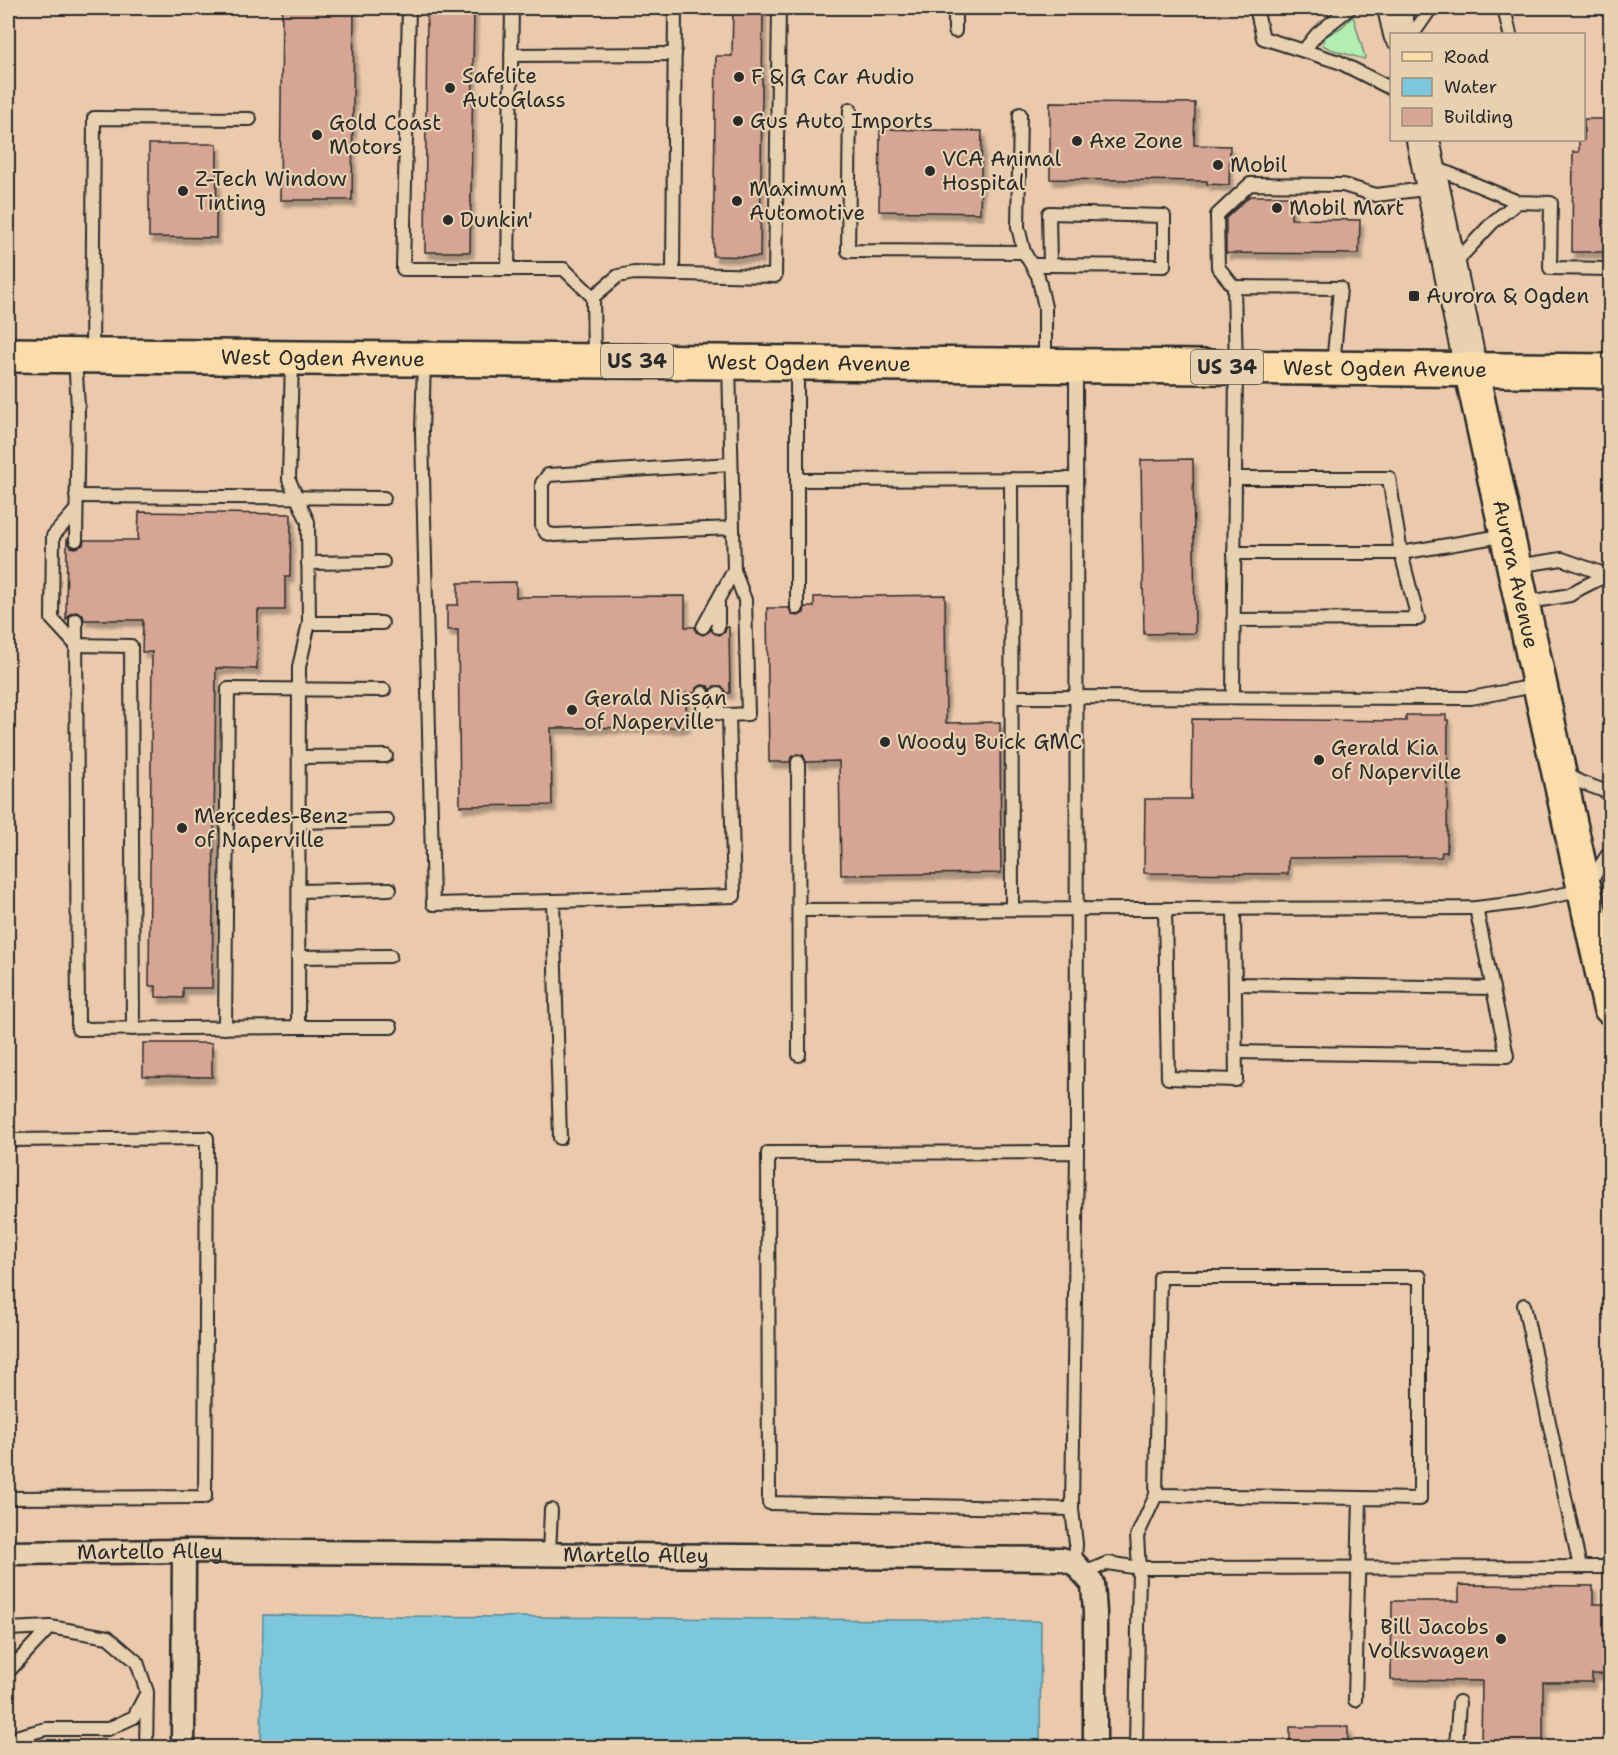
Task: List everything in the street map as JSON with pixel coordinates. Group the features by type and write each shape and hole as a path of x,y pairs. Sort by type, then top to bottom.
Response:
{"main road":[{"path":"1394,8 1400,33"},
{"name":"Aurora Avenue","path":"1428,164 1611,1007"},
{"name":"West Ogden Avenue","path":"8,355 1611,371"}],"street":[{"name":"Martello Alley","path":"8,1553 184,1551 1062,1559 1080,1569"},
{"path":"183,1748 184,1551"},
{"path":"1080,1569 1093,1584 1095,1748"}],"lane":[{"path":"409,8 404,269 564,268 593,297 594,361"},
{"path":"508,268 512,8"},
{"path":"673,274 675,8"},
{"path":"593,297 618,276 634,273 775,276 779,8"},
{"path":"955,8 955,31"},
{"path":"1256,8 1263,38 1339,62 1390,88"},
{"path":"1304,50 1317,34 1350,8"},
{"path":"1414,33 1431,8"},
{"path":"1504,8 1510,33"},
{"path":"511,55 675,54"},
{"path":"850,109 848,251 1024,252"},
{"path":"1020,114 1018,227 1024,252 1038,276 1061,366 1076,479 1078,909 1072,1509 1080,1569 1108,1563 1139,1568 1611,1567"},
{"path":"75,540 78,407 84,355 94,118 250,119"},
{"path":"1233,698 1236,367 1234,286 1218,267 1217,214 1250,184 1343,186 1376,195 1428,164 1518,202 1551,202 1550,268 1611,269"},
{"path":"1450,269 1492,222 1518,202"},
{"path":"1032,265 1164,266 1164,216 1049,213 1050,265"},
{"path":"1234,286 1340,288 1332,368"},
{"path":"292,358 289,480 308,522 309,623 299,667 298,691 298,1027"},
{"path":"424,359 422,432 433,904 734,896 723,714 718,693"},
{"path":"703,693 703,713 748,714 745,600 734,570 729,362"},
{"path":"797,363 797,608"},
{"path":"731,464 548,475 542,483 542,526 546,533 554,535 733,528"},
{"path":"1233,620 1419,619 1401,553 1389,478 1235,478"},
{"path":"1011,479 1012,909"},
{"path":"798,480 1076,479"},
{"path":"75,496 384,498"},
{"path":"75,510 53,536 52,619 76,645 131,646 133,1029"},
{"path":"1234,553 1401,553 1508,535"},
{"path":"1515,567 1562,559 1609,576"},
{"path":"308,563 383,562"},
{"path":"703,627 734,570"},
{"path":"1523,603 1570,595 1609,576"},
{"path":"718,601 718,627"},
{"path":"76,620 78,1029 392,1027"},
{"path":"309,623 382,622"},
{"path":"1011,697 1471,698 1540,685"},
{"path":"225,1028 228,689 384,690"},
{"path":"298,757 386,756"},
{"path":"798,762 799,1055"},
{"path":"1559,770 1580,782 1611,794"},
{"path":"298,822 387,820"},
{"path":"799,910 1476,908 1518,903 1585,890 1611,851"},
{"path":"298,891 390,889"},
{"path":"553,901 560,1138"},
{"path":"1236,1052 1507,1056 1476,908"},
{"path":"1165,909 1168,1078 1236,1080 1234,909"},
{"path":"298,957 390,956"},
{"path":"1235,984 1492,988"},
{"path":"8,1140 207,1138 205,1497 8,1498"},
{"path":"1072,1509 769,1503 768,1153 1077,1152"},
{"path":"1136,1748 1139,1568 1137,1536 1156,1495 1160,1277 1420,1277 1420,1499 1156,1495"},
{"path":"1524,1305 1580,1567"},
{"path":"1355,1700 1360,1498"},
{"path":"549,1554 551,1510"},
{"path":"11,1628 50,1627 108,1637 137,1662 147,1692 146,1748"},
{"path":"8,1672 50,1627"},
{"path":"8,1743 20,1736 46,1729 108,1729 134,1717 147,1692"},
{"path":"1456,1748 1458,1702"}],"green space":[{"path":"1353,16 1364,59 1323,45 1324,37 1342,27"}],"water":[{"path":"263,1615 1041,1621 1040,1747 261,1747"}],"building":[{"path":"282,8 354,8 352,200 280,200"},
{"path":"427,8 474,8 470,252 425,252"},
{"path":"733,8 763,8 760,257 713,256 716,56 732,56"},
{"path":"1050,102 1195,103 1194,145 1230,146 1229,185 1207,184 1207,181 1050,179"},
{"path":"1585,119 1611,119 1611,252 1572,252 1573,152 1579,152 1579,141 1585,141"},
{"name":"VCA Animal Hospital","path":"880,129 982,131 980,213 879,211"},
{"name":"Z-Tech Window Tinting","path":"149,144 217,144 216,238 149,237"},
{"name":"Mobil","path":"1250,196 1291,196 1291,219 1360,220 1359,254 1226,253 1226,218"},
{"path":"1193,459 1195,633 1144,634 1141,460"},
{"name":"Mercedes-Benz of Naperville","path":"139,512 291,514 290,577 285,577 285,610 258,610 257,669 216,668 212,988 183,988 183,998 156,997 156,986 149,986 152,652 142,652 143,620 84,620 83,615 77,612 71,613 66,620 67,540 71,547 76,548 83,545 84,540 138,540"},
{"name":"Gerald Nissan of Naperville","path":"516,582 516,597 685,596 685,627 695,627 696,632 703,635 711,630 719,635 725,632 726,627 729,627 730,693 726,693 722,686 714,686 711,690 708,686 702,685 696,688 695,693 686,693 686,727 551,728 552,805 460,806 458,630 447,630 447,605 458,605 458,583"},
{"name":"Woody Buick GMC","path":"945,595 946,723 1000,722 1001,873 841,875 839,761 806,762 803,755 797,754 791,757 790,762 769,762 767,608 789,608 792,615 798,616 804,613 805,607 814,607 814,597"},
{"name":"Gerald Kia of Naperville","path":"1406,715 1446,715 1446,720 1448,720 1447,852 1442,852 1441,857 1288,858 1288,874 1144,873 1145,799 1191,799 1192,719 1406,721"},
{"path":"143,1043 212,1043 212,1077 143,1076"},
{"name":"Bill Jacobs Volkswagen","path":"1459,1585 1593,1586 1593,1604 1611,1604 1611,1674 1592,1674 1592,1682 1543,1682 1543,1745 1481,1744 1482,1681 1391,1680 1392,1601 1459,1601"},
{"path":"1290,1727 1348,1727 1348,1748 1290,1748"}],"place":[{"name":"F & G Car Audio","path":"739,77"},
{"name":"Safelite AutoGlass","path":"450,88"},
{"name":"Gus Auto Imports","path":"738,121"},
{"name":"Gold Coast Motors","path":"317,135"},
{"name":"Axe Zone","path":"1077,141"},
{"name":"Mobil","path":"1218,165"},
{"name":"VCA Animal Hospital","path":"930,171"},
{"name":"Z-Tech Window Tinting","path":"183,191"},
{"name":"Maximum Automotive","path":"737,201"},
{"name":"Mobil Mart","path":"1277,208"},
{"name":"Dunkin'","path":"448,220"},
{"name":"Aurora & Ogden","path":"1414,296"},
{"name":"Gerald Nissan of Naperville","path":"572,710"},
{"name":"Woody Buick GMC","path":"885,742"},
{"name":"Gerald Kia of Naperville","path":"1319,760"},
{"name":"Mercedes-Benz of Naperville","path":"182,828"},
{"name":"Bill Jacobs Volkswagen","path":"1501,1639"}]}
